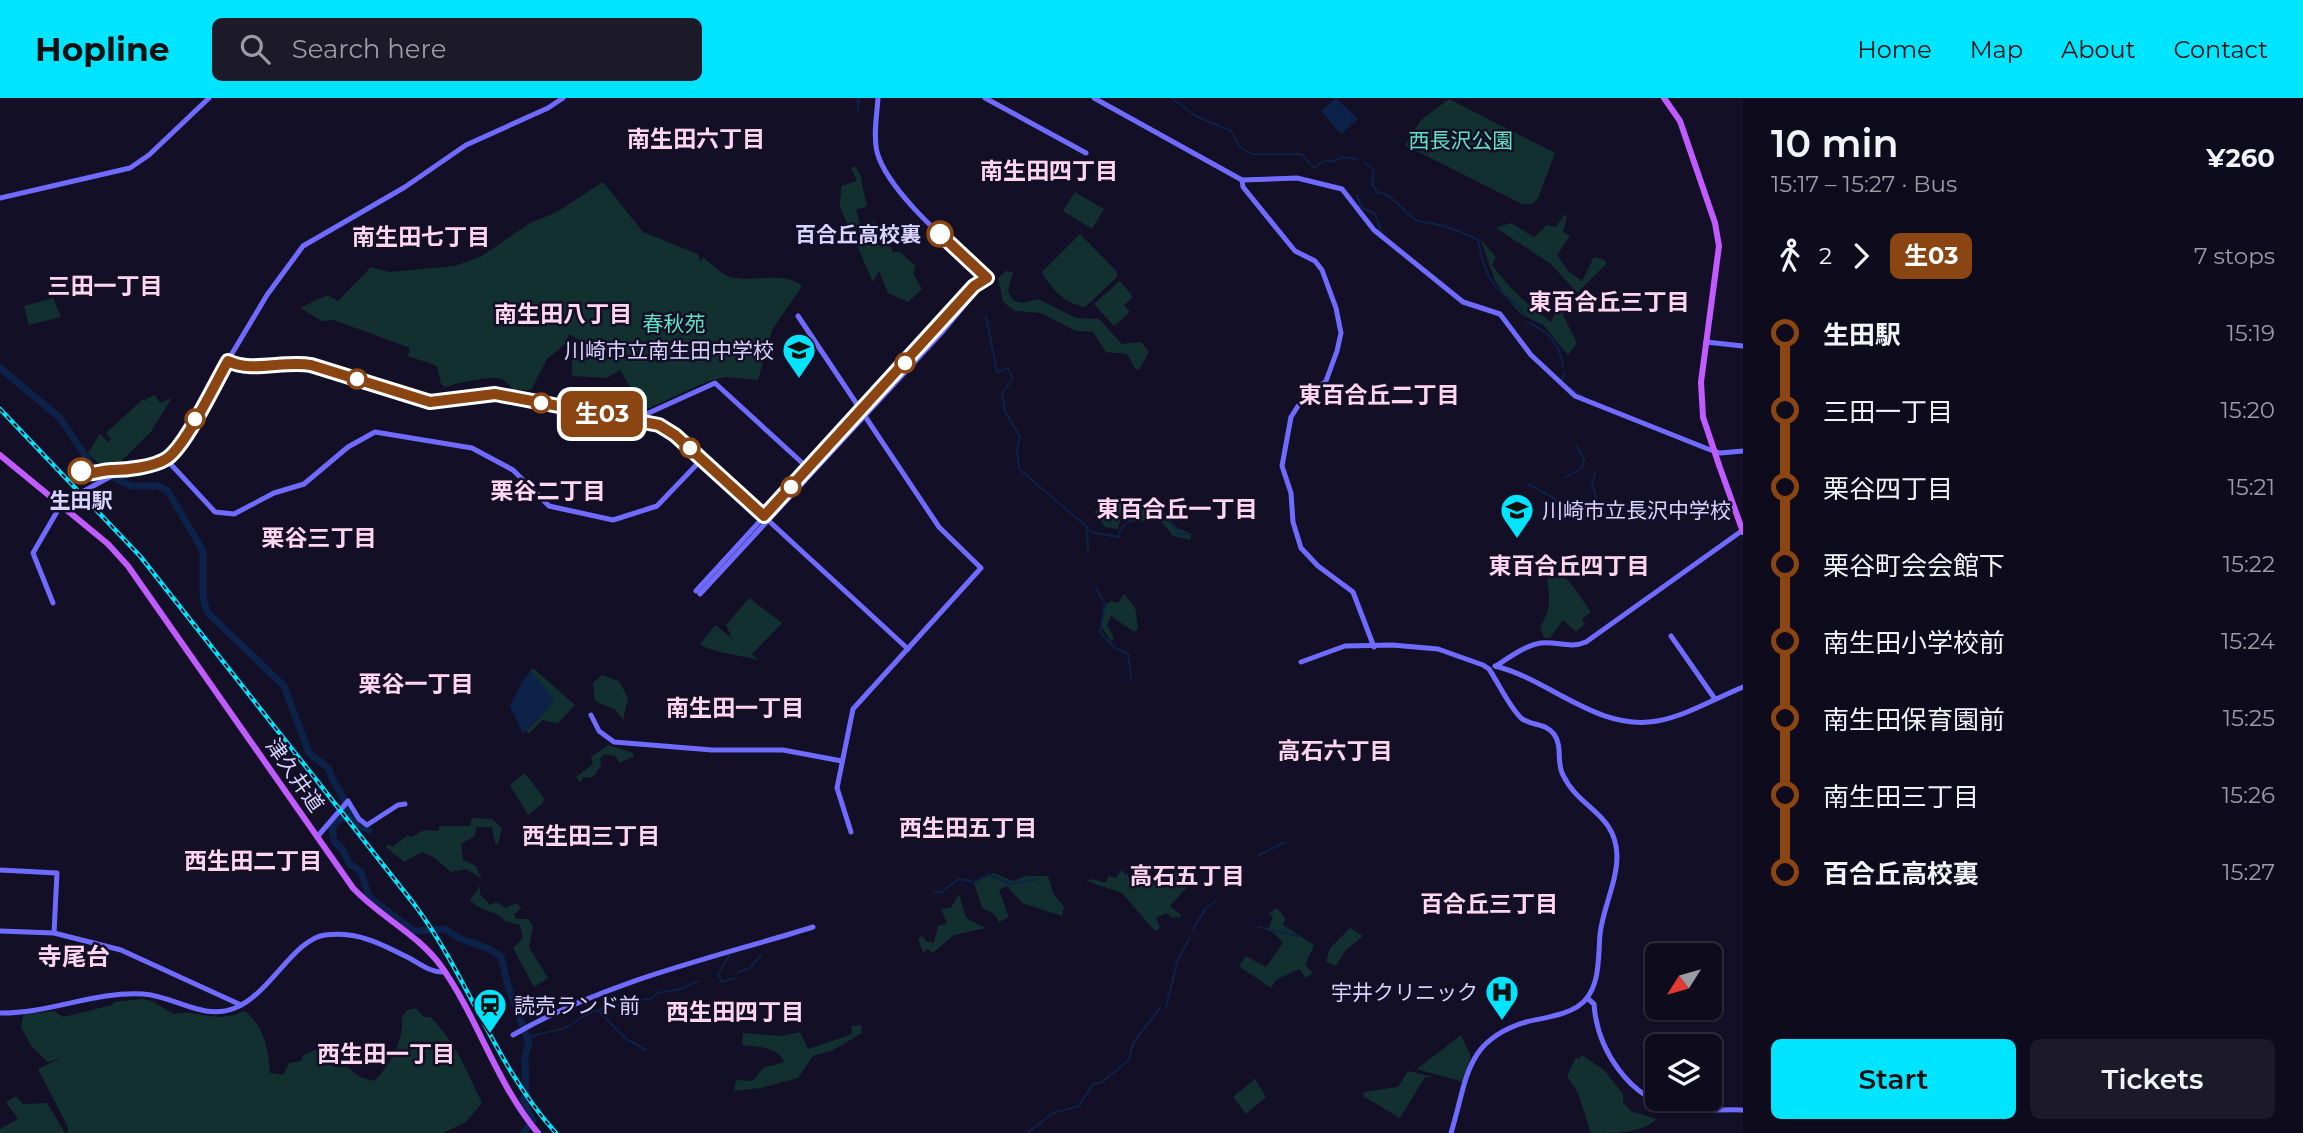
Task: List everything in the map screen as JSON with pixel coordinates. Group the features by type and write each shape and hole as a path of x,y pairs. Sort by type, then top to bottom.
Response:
{"main road":[{"path":"1669,99 1694,161 1715,223 1719,246 1701,382 1703,416 1743,531"},
{"name":"津久井道","path":"0,455 61,505 128,566 360,896 423,945 445,972 533,1128"}],"street":[{"path":"0,198 130,168 149,155 209,98"},
{"path":"53,603 33,553 61,505 114,475 166,459 179,446 282,271 306,243 412,183 466,145 548,108 563,98"},
{"path":"698,592 862,412 944,330 987,278 934,229 884,169 876,149 878,98"},
{"path":"985,98 1086,153"},
{"path":"1094,98 1242,180 1297,178 1342,189 1374,230 1463,302 1500,314 1531,355 1575,396 1720,453 1743,451"},
{"path":"1242,180 1243,187 1292,248 1322,270 1336,308 1341,333 1336,353 1326,381 1298,406 1291,418 1282,466 1301,548 1318,566 1353,592 1374,647"},
{"path":"798,316 946,536 981,568 853,709 837,788 851,832"},
{"path":"1706,342 1743,345"},
{"path":"228,361 239,365 311,365 430,402 495,394 639,421 667,429 908,649"},
{"path":"639,421 664,405 715,383 810,470"},
{"path":"166,459 215,512 234,514 274,493 304,484 348,447 365,436 383,432 472,448 513,470 549,506 613,520 655,508 702,459"},
{"path":"1492,667 1534,645 1551,643 1567,646 1586,642 1743,531"},
{"path":"1671,636 1715,699"},
{"path":"1301,662 1340,647 1392,645 1438,649 1492,667 1608,717 1633,722 1670,718 1743,687"},
{"path":"1451,1133 1474,1056 1489,1038 1501,1030 1576,1007 1587,998 1595,982 1603,916 1616,865 1615,843 1604,818 1581,802 1562,775 1555,736 1545,727 1520,717 1492,667"},
{"path":"591,715 602,734 619,743 712,750 783,750 842,761"},
{"path":"317,837 345,803 367,825 398,805 405,804"},
{"path":"0,870 57,873 54,933"},
{"path":"513,1035 582,1002 670,969 813,927"},
{"path":"0,931 54,933 135,956 241,1005"},
{"path":"0,1013 23,1012 138,994 208,1012 241,1005 260,993 309,942 324,935 366,937 432,970 445,972"},
{"path":"1587,998 1594,1003 1595,1020 1605,1049 1643,1093 1677,1108 1743,1110"}],"green space":[{"name":"西長沢公園","path":"1449,99 1555,153 1538,198 1532,204 1522,204 1405,145 1421,120"},
{"path":"855,166 860,174 867,206 856,210 864,236 883,248 871,220 881,227 893,252 900,252 916,266 913,273 922,289 908,302 888,293 879,271 873,282 840,207 841,186 857,181 851,168"},
{"name":"春秋苑","path":"603,182 643,232 698,254 701,263 702,257 730,277 787,279 802,286 772,330 758,380 725,377 706,382 634,415 630,404 636,397 620,370 606,378 572,376 572,360 586,344 569,334 565,344 547,359 531,390 514,390 496,378 445,387 441,384 437,366 408,356 410,348 334,320 322,321 300,308 327,295 338,301 371,267 389,272 455,266 482,256 530,223 557,212"},
{"path":"1075,192 1104,209 1092,229 1063,211"},
{"path":"1565,214 1567,217 1563,232 1570,236 1557,255 1569,272 1582,281 1594,257 1605,260 1606,264 1577,293 1551,264 1496,228 1511,223 1534,237 1547,225 1556,227"},
{"path":"1080,234 1117,272 1117,277 1085,307 1059,294 1042,272"},
{"path":"1481,240 1496,257 1492,265 1534,310 1551,322 1559,305 1565,309 1563,315 1577,343 1568,355 1543,325 1521,314 1510,302 1495,281"},
{"path":"1006,271 1013,272 1008,291 1013,300 1021,303 1038,299 1076,318 1099,319 1122,344 1141,342 1149,352 1139,370 1135,369 1127,355 1106,352 1093,332 1076,331 1041,313 1015,311 1003,302 998,278"},
{"path":"1120,281 1133,297 1124,305 1130,312 1114,326 1094,304"},
{"path":"53,298 61,317 29,325 24,306"},
{"path":"155,395 160,403 172,398 150,433 118,464 100,465 88,453 100,434 108,442 111,439 106,433 143,399 147,401 146,399"},
{"path":"1109,494 1114,499 1141,500 1146,512 1162,510 1177,528 1190,533 1191,540 1173,536 1160,520 1129,522 1121,517 1118,529 1105,527 1095,512"},
{"path":"1551,564 1554,571 1569,581 1591,612 1582,619 1585,624 1576,632 1563,620 1550,638 1544,638 1540,627 1548,608 1548,572"},
{"path":"1124,594 1135,607 1138,628 1134,632 1111,616 1107,625 1114,639 1111,641 1101,627 1106,605 1110,601 1118,603"},
{"path":"749,598 782,623 752,654 759,660 719,652 700,644 715,625 732,638 726,625"},
{"path":"533,668 575,705 557,724 543,720 529,733 526,731 551,705 553,697 529,673"},
{"path":"602,675 619,681 628,698 623,720 616,710 595,701 593,683"},
{"path":"608,745 633,753 634,756 620,763 615,756 605,754 600,758 601,766 592,778 584,777 580,782 576,777 593,764 591,757"},
{"path":"525,773 544,798 543,803 528,815 510,785"},
{"path":"472,818 492,819 502,828 498,845 495,843 492,827 476,827 475,836 461,844 463,860 476,866 481,878 466,869 451,872 435,858 422,852 404,862 386,847 388,844 392,847 408,835 411,837 424,830 438,831 440,826 470,826"},
{"path":"1121,870 1126,875 1128,872 1128,877 1141,881 1178,871 1184,874 1188,886 1170,906 1181,915 1180,918 1176,916 1174,919 1166,913 1156,918 1160,928 1155,931 1122,893 1086,881 1092,879 1106,883 1108,876 1116,878"},
{"path":"994,873 1013,881 1026,876 1048,876 1053,893 1064,907 1062,916 1022,903 1007,886 999,890 1009,917 999,922 994,914 982,908 974,883"},
{"path":"479,884 480,894 490,905 497,902 506,908 517,903 521,908 514,914 516,919 528,919 533,926 529,947 548,978 534,987 513,948 523,938 520,925 505,921 470,899"},
{"path":"959,894 966,918 986,928 954,935 933,953 927,949 923,953 918,938 923,936 926,941 934,943 938,926 947,923 941,909 951,908"},
{"path":"1277,908 1285,918 1283,925 1314,945 1305,965 1313,973 1306,978 1299,969 1276,980 1271,988 1239,966 1246,956 1266,967 1283,943 1274,933 1260,927 1269,928 1273,916 1268,914"},
{"path":"1350,928 1363,936 1345,951 1336,966 1326,962 1330,948"},
{"path":"142,999 152,1001 174,1014 224,1017 244,1011 251,1016 264,1038 270,1073 283,1075 289,1063 301,1061 303,1055 315,1050 335,1067 347,1067 360,1077 374,1081 395,1052 401,1034 402,1017 407,1010 416,1008 424,1017 430,1017 447,1036 482,1103 466,1122 443,1133 68,1133 68,1127 38,1069 61,1058 48,1062 32,1047 21,1027 23,1015 54,1011 63,1017 112,1005 114,1002"},
{"path":"861,1025 862,1033 833,1050 813,1056 798,1078 761,1088 734,1091 736,1080 753,1081 763,1068 784,1062 772,1050 742,1045 743,1033 781,1036 800,1032 808,1049 852,1034 851,1026"},
{"path":"1461,1035 1471,1056 1463,1082 1417,1069"},
{"path":"1582,1055 1604,1070 1623,1094 1623,1102 1631,1111 1656,1119 1636,1130 1591,1133 1578,1093 1567,1076 1576,1057 1579,1059"},
{"path":"1408,1071 1434,1077 1425,1077 1400,1118 1363,1096 1364,1092 1398,1087"},
{"path":"1255,1079 1266,1097 1246,1114 1233,1097"},
{"path":"16,1096 23,1104 47,1103 65,1133 0,1133 0,1129 18,1119 6,1102"}],"water":[{"path":"1336,98 1358,119 1341,134 1321,111"},
{"path":"531,672 553,697 551,705 523,734 510,706 523,680"}],"waterway":[{"path":"858,111 859,98"},
{"path":"1171,98 1196,116 1231,131 1240,147 1252,154 1301,154 1314,168 1325,160 1331,162 1343,157 1357,159"},
{"path":"1364,162 1374,170 1372,184 1377,192 1393,200 1411,217 1450,228 1478,240 1490,278 1525,316"},
{"path":"1357,195 1361,207 1375,214 1382,233"},
{"path":"986,316 997,372 1008,368 1013,379 1002,393 1005,411 1020,437 1017,448 1019,469 1087,527 1088,553"},
{"path":"1527,322 1552,339 1563,366"},
{"path":"0,368 59,417 94,468 131,486 158,486 168,491 203,551 203,597 207,612 284,686 309,753 329,769 345,801 348,812 332,827 334,841 342,849 349,863 361,872 369,897 414,931 446,929 459,938 501,957 508,986 529,1043 525,1056 526,1093 523,1101 533,1121 523,1133"},
{"path":"1562,380 1565,372"},
{"path":"1570,388 1583,396"},
{"path":"1565,478 1583,467 1584,459 1576,445"},
{"path":"1595,473 1592,484 1597,499"},
{"path":"1528,484 1557,500"},
{"path":"1558,521 1565,512 1573,510"},
{"path":"1118,537 1120,530 1130,521 1157,515 1164,515 1180,534 1191,534"},
{"path":"1088,529 1095,533 1120,537"},
{"path":"1096,588 1105,604 1100,632 1115,648 1128,654 1131,678"},
{"path":"348,812 358,825 369,830"},
{"path":"1259,855 1286,842"},
{"path":"935,892 941,892 959,879 975,882 988,874 1010,884 1036,879"},
{"path":"1193,929 1206,908 1216,901"},
{"path":"1259,927 1298,936"},
{"path":"1166,1007 1178,959 1190,938"},
{"path":"738,972 750,968 761,955"},
{"path":"729,956 718,974 722,982 734,978"},
{"path":"680,989 698,981"},
{"path":"599,1010 616,1004 623,1008 636,1000 651,999 657,993 681,989"},
{"path":"1027,1133 1053,1113 1079,1106 1092,1085 1102,1082 1129,1060 1133,1043 1160,1008"},
{"path":"528,1038 562,1029 598,1010 626,1039 646,1050"}],"railway":[{"path":"0,409 140,556 414,904 450,961 516,1079 556,1133"}],"bus line":[{"name":"生03","path":"81,471 92,474 104,470 121,470 166,459 179,446 228,361 239,365 294,362 430,402 450,402 495,394 659,425 675,435 764,516 974,286 987,278 940,234"}],"place":[{"name":"百合丘高校裏","path":"940,234"},
{"name":"川崎市立南生田中学校","path":"799,380"},
{"name":"生田駅","path":"81,471"},
{"name":"川崎市立長沢中学校","path":"1517,540"},
{"name":"宇井クリニック","path":"1502,1022"},
{"name":"読売ランド前","path":"490,1035"}],"district":[{"name":"南生田六丁目","path":"696,139"},
{"name":"南生田四丁目","path":"1049,171"},
{"name":"南生田七丁目","path":"421,237"},
{"name":"三田一丁目","path":"105,286"},
{"name":"東百合丘三丁目","path":"1609,302"},
{"name":"南生田八丁目","path":"563,314"},
{"name":"東百合丘二丁目","path":"1379,395"},
{"name":"栗谷二丁目","path":"548,491"},
{"name":"東百合丘一丁目","path":"1177,509"},
{"name":"栗谷三丁目","path":"319,538"},
{"name":"東百合丘四丁目","path":"1569,566"},
{"name":"栗谷一丁目","path":"416,684"},
{"name":"南生田一丁目","path":"735,708"},
{"name":"高石六丁目","path":"1335,751"},
{"name":"西生田五丁目","path":"968,828"},
{"name":"西生田三丁目","path":"591,836"},
{"name":"西生田二丁目","path":"253,861"},
{"name":"高石五丁目","path":"1187,876"},
{"name":"百合丘三丁目","path":"1489,904"},
{"name":"寺尾台","path":"74,956"},
{"name":"西生田四丁目","path":"735,1012"},
{"name":"西生田一丁目","path":"386,1054"}]}
